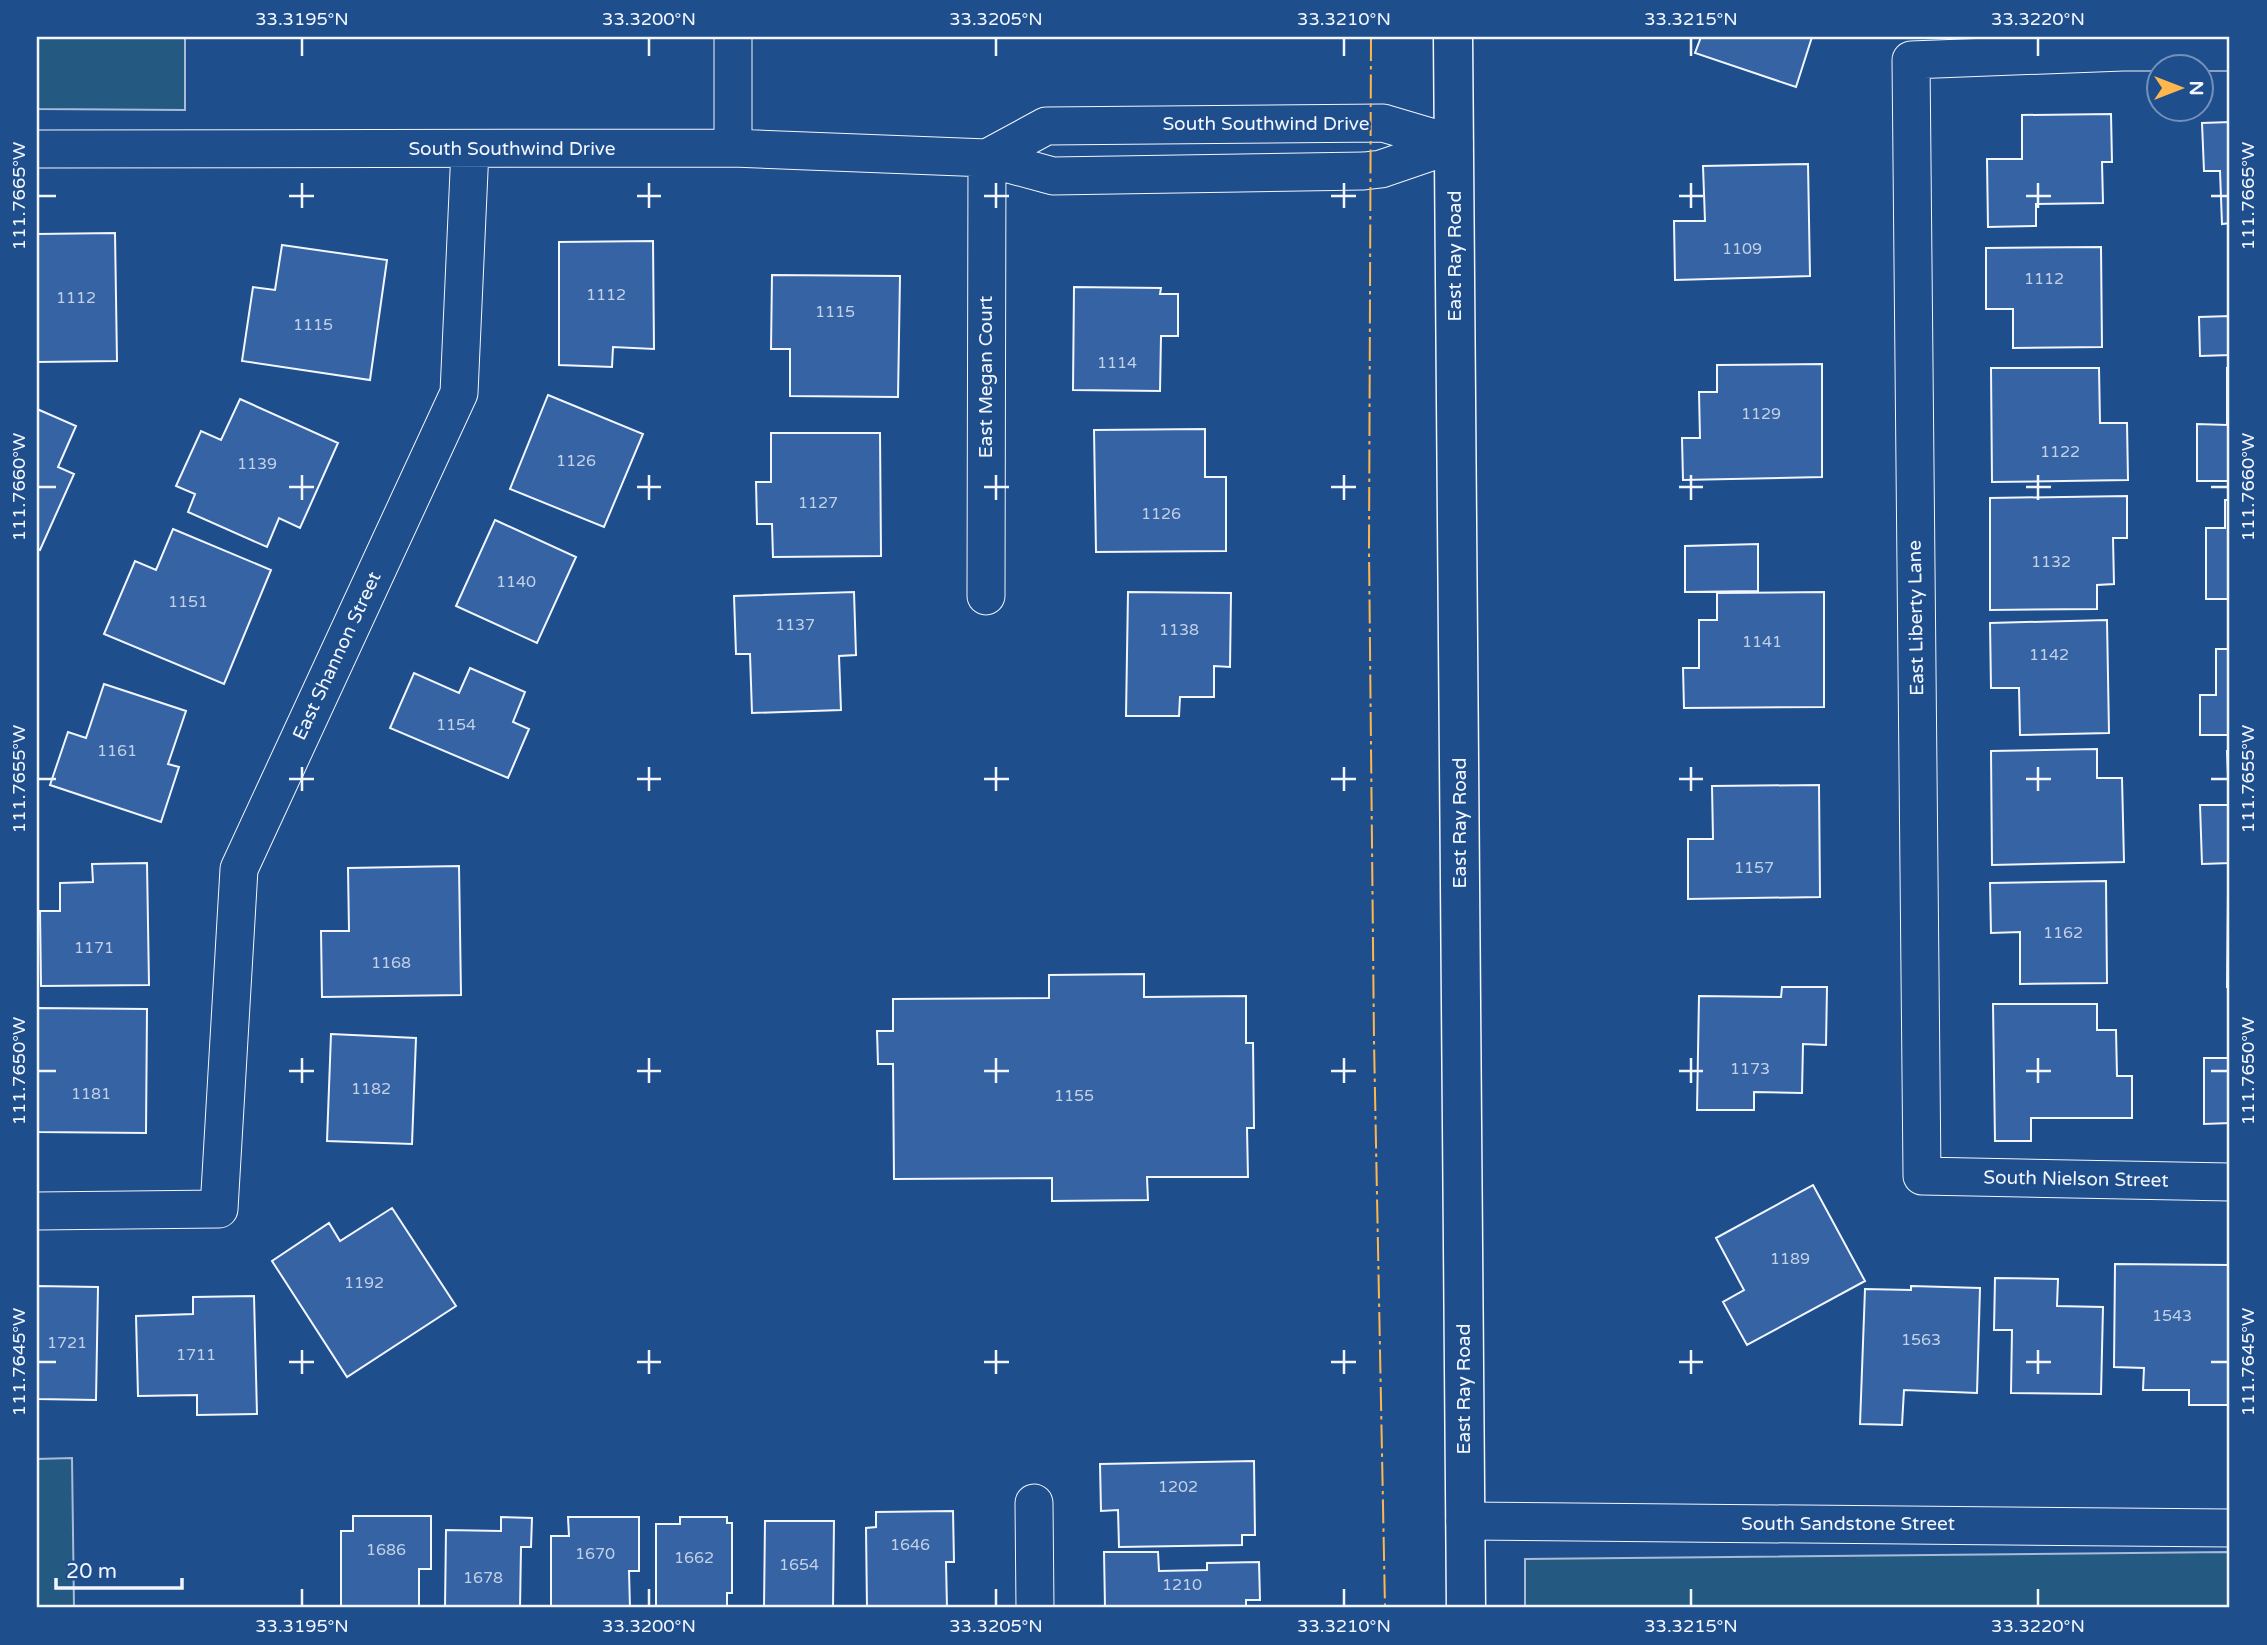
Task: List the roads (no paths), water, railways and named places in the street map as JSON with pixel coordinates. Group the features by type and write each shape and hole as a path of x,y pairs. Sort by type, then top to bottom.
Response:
{"main road":[{"name":"East Ray Road","path":"1453,37 1466,1608"}],"street":[{"path":"733,37 733,148"},
{"path":"2123,44 2230,52"},
{"name":"East Liberty Lane","path":"1922,1176 1910,60 2123,44"},
{"name":"South Southwind Drive","path":"986,158 1046,126 1382,123 1454,144"},
{"name":"South Southwind Drive","path":"37,149 733,148 986,158 1053,176 1364,171 1381,169 1454,144"},
{"name":"East Shannon Street","path":"37,1211 219,1209 239,869 458,393 470,149"},
{"name":"East Megan Court","path":"986,158 986,596"},
{"name":"South Nielson Street","path":"1922,1176 2230,1182"},
{"path":"1034,1503 1035,1608"},
{"name":"South Sandstone Street","path":"1465,1521 2230,1528"}]}
